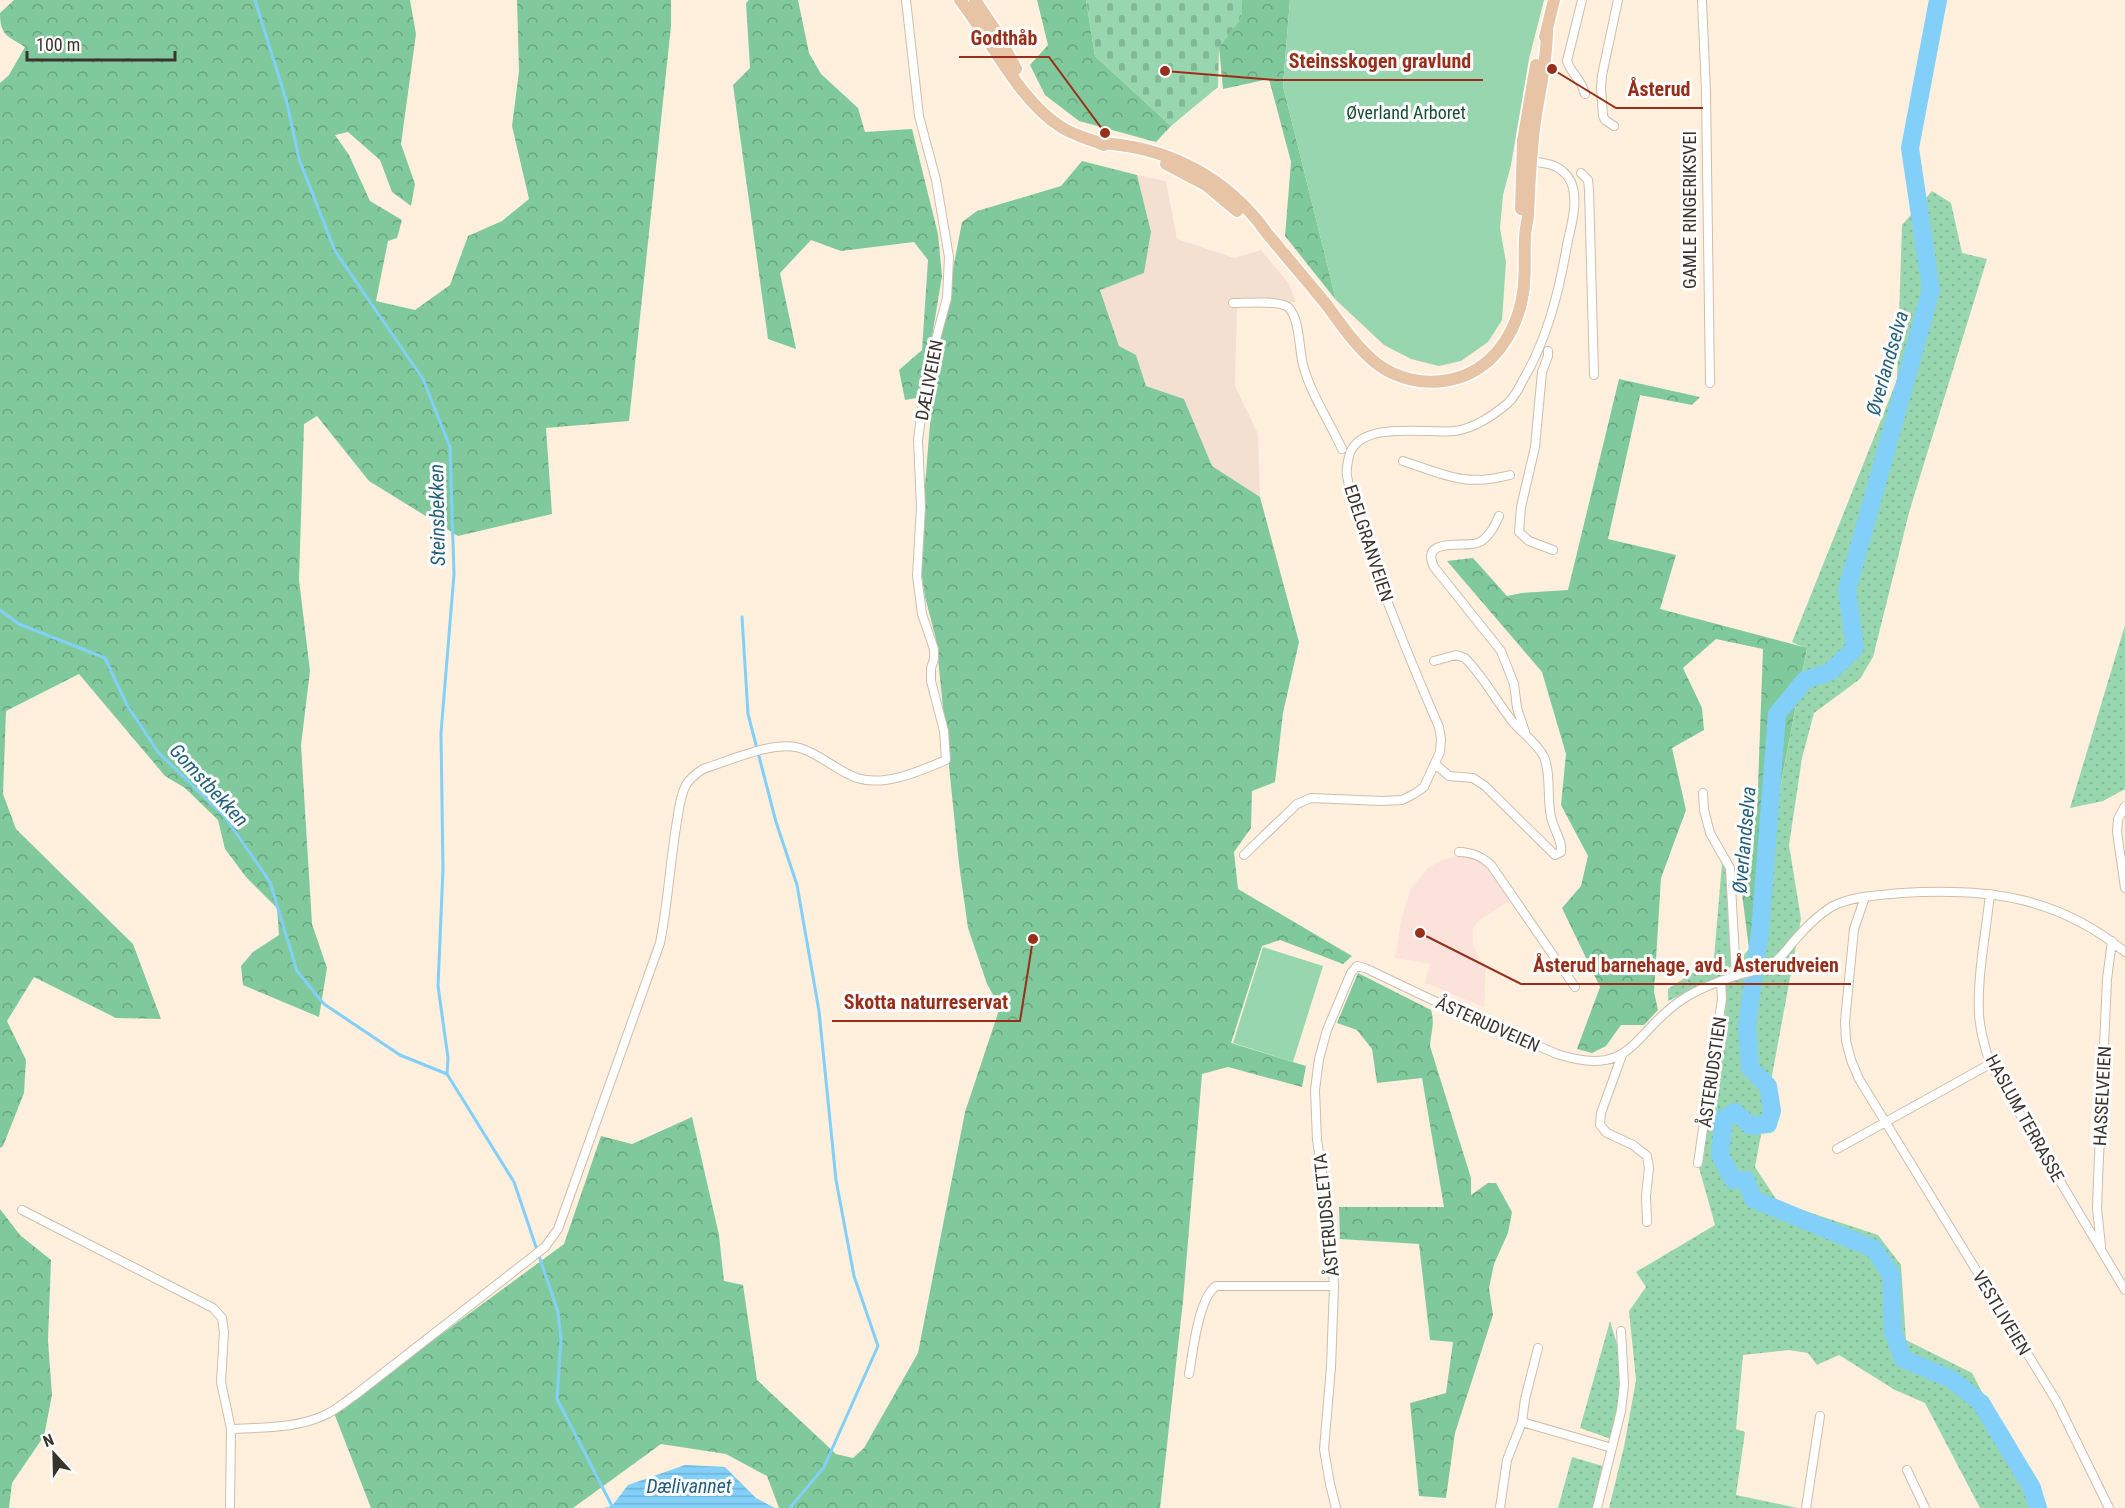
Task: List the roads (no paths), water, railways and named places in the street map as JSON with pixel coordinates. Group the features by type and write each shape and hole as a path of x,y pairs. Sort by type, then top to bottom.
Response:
{"main road":[{"path":"968,1 1012,76 1043,113 1055,123 1073,134 1099,143 1122,144 1168,157 1195,168 1229,192 1257,220 1356,343 1376,363 1404,378 1442,381 1466,375 1488,362 1510,334 1517,316 1523,291 1525,236 1521,220 1532,84 1554,0"}],"street":[{"name":"DÆLIVEIEN","path":"231,1429 292,1426 328,1414 545,1247 552,1239 570,1196 660,943 667,910 674,838 681,797 686,784 694,775 703,769 775,747 800,748 857,778 869,780 887,780 946,760 944,731 931,681 934,649 922,614 917,576 921,507 919,428 927,372 947,298 949,257 936,180 919,116 906,0"},
{"path":"1582,0 1567,61 1569,68 1583,84 1585,94"},
{"path":"1614,126 1602,116 1601,88 1618,0"},
{"name":"GAMLE RINGERIKSVEI","path":"1702,0 1706,92 1710,383"},
{"name":"EDELGRANVEIEN","path":"1244,855 1297,804 1311,798 1382,801 1402,800 1414,794 1424,787 1440,752 1441,739 1438,727 1379,581 1354,505 1347,473 1348,463 1355,445 1374,433 1456,430 1475,425 1495,414 1512,400 1528,373 1540,347 1558,293 1574,204 1572,184 1563,172 1549,163 1526,161"},
{"path":"1581,173 1588,180 1589,190 1594,375"},
{"path":"1233,303 1281,303 1289,309 1295,320 1302,364 1314,397 1326,415 1342,449"},
{"path":"1548,351 1542,372 1535,447 1521,507 1519,532 1529,542 1553,550"},
{"path":"1404,461 1456,479 1471,481 1510,475"},
{"path":"1500,516 1490,534 1483,541 1476,544 1443,545 1436,548 1430,560 1501,651 1514,684 1517,708 1526,737"},
{"path":"1434,660 1456,655 1465,658 1545,758 1548,805 1562,848 1561,852 1555,855 1485,786 1473,778 1449,776 1435,764"},
{"path":"1703,793 1704,810 1710,833 1730,868 1736,976"},
{"path":"2125,806 2118,819 2117,832 2125,888"},
{"path":"1459,852 1483,858 1491,865 1575,987"},
{"name":"ÅSTERUDVEIEN","path":"1357,966 1557,1054 1586,1061 1604,1060 1622,1054 1639,1041 1670,1008 1702,988 1766,967 1779,959 1804,929 1819,916 1845,901 1865,897 1945,891 2010,896 2051,908 2077,920 2112,941 2125,952"},
{"name":"HASLUM TERRASSE","path":"1990,894 1979,996 1982,1034 1990,1064 2125,1290"},
{"name":"VESTLIVEIEN","path":"1865,897 1854,929 1845,1021 1846,1041 1851,1060 1886,1123 2057,1402 2109,1508"},
{"name":"HASSELVEIEN","path":"2101,1251 2097,1208 2107,980 2112,941"},
{"name":"ÅSTERUDSLETTA","path":"1336,1508 1324,1449 1331,1367 1334,1286 1331,1231 1317,1140 1315,1090 1319,1059 1327,1030 1351,973 1357,966"},
{"name":"ÅSTERUDSTIEN","path":"1698,1163 1722,999 1721,981"},
{"path":"1622,1054 1601,1113 1600,1125 1607,1134 1633,1145 1647,1156 1649,1168 1646,1196 1647,1222"},
{"path":"1837,1149 1990,1064"},
{"path":"22,1210 213,1308 222,1318 224,1332 221,1382 231,1429 230,1508"},
{"path":"1189,1374 1202,1310 1209,1291 1216,1286 1334,1286"},
{"path":"1596,1508 1612,1448 1624,1384 1621,1331"},
{"path":"1500,1508 1507,1460 1522,1422 1525,1399 1538,1348"},
{"path":"1806,1508 1820,1416"},
{"path":"1522,1422 1612,1448"},
{"path":"1907,1470 1925,1508"}],"water":[{"name":"Dælivannet","path":"685,1465 725,1467 756,1498 775,1508 603,1508 612,1506 628,1485"}],"waterway":[{"name":"Steinsbekken","path":"255,0 287,103 299,159 335,251 423,379 450,447 454,574 441,733 443,869 438,986 448,1058 447,1074"},
{"name":"Øverlandselva","path":"1938,0 1910,148 1931,290 1847,590 1855,648 1830,672 1805,680 1777,714 1760,932 1747,1025 1750,1068 1768,1086 1772,1111 1768,1124 1751,1126 1735,1112 1724,1118 1720,1155 1733,1180 1746,1180 1753,1199 1874,1249 1891,1274 1893,1332 1903,1359 1951,1379 1981,1403 2032,1488 2038,1508"},
{"name":"Gomstbekken","path":"0,610 19,624 105,658 127,705 158,752 225,817 270,882 297,971 324,1004 400,1055 447,1074"},
{"path":"742,617 748,714 776,822 797,885 819,1011 836,1180 854,1276 878,1346 824,1467 790,1508"},
{"path":"447,1074 514,1182 558,1312 561,1339 557,1399 612,1506"}],"place":[{"name":"Åsterud","path":"1552,69"},
{"name":"Steinsskogen gravlund","path":"1165,71"},
{"name":"Godthåb","path":"1105,133"},
{"name":"Åsterud barnehage, avd. Åsterudveien","path":"1420,933"},
{"name":"Skotta naturreservat","path":"1033,939"}],"park label":[{"name":"Øverland Arboret","path":"1406,112"}]}
